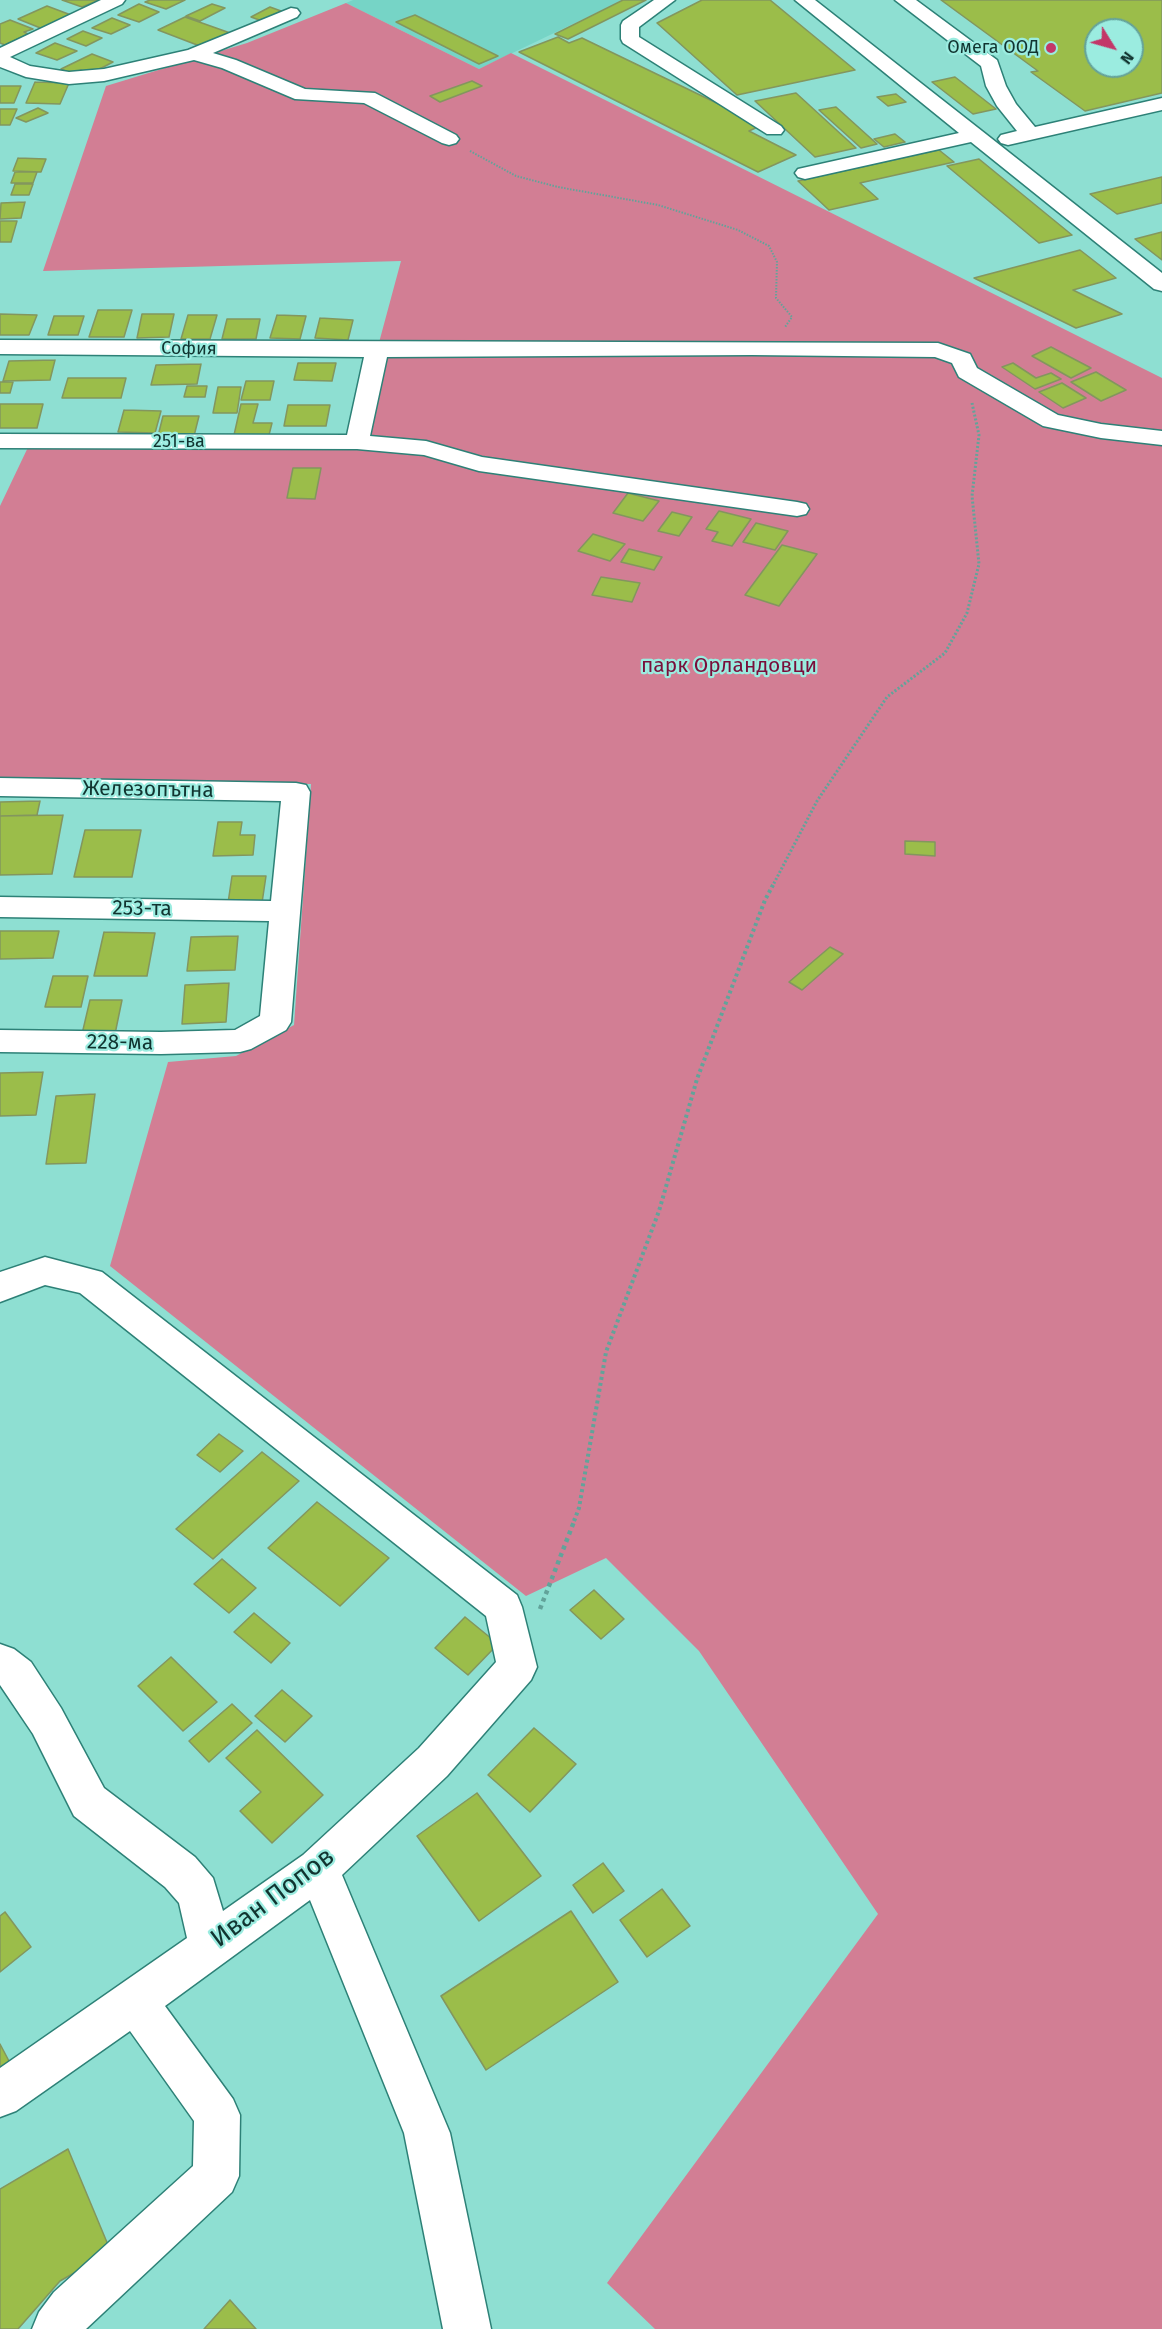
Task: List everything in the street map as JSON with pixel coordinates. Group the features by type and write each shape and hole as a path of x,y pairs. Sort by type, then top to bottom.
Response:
{"street":[{"path":"0,57 116,0"},
{"path":"666,0 630,25 630,39 774,130"},
{"path":"804,0 1162,284"},
{"path":"904,0 990,64 996,86 1007,106 1030,134"},
{"path":"0,57 26,71 69,78 104,75 194,54 237,39 291,13"},
{"path":"194,54 229,64 302,95 368,97 449,139"},
{"path":"805,173 980,140 1030,134 1162,104"},
{"name":"София","path":"0,347 938,350 963,358 967,372"},
{"path":"357,442 377,350"},
{"path":"967,372 1051,421 1101,431 1162,438"},
{"name":"251-ва","path":"0,441 357,442 426,448 479,464 797,509"},
{"name":"Железопътна","path":"0,787 296,792 285,911"},
{"name":"253-та","path":"0,907 285,911"},
{"name":"228-ма","path":"0,1041 161,1043 240,1041 275,1022 285,911"},
{"name":"Иван Попов","path":"0,1288 45,1271 90,1282 503,1607 517,1667 433,1762 318,1869 0,2096"},
{"path":"0,1662 17,1675 46,1721 88,1802 180,1872 198,1893 210,1946"},
{"path":"318,1869 427,2133 467,2329"},
{"path":"56,2329 71,2309 216,2176 217,2115 135,2001"}],"path":[{"path":"449,139 516,176 558,187 658,205 738,230 769,246 777,262 776,298 792,317 779,335 752,348"},
{"path":"538,1614 579,1508 606,1352 659,1211 697,1079 765,900 817,801 887,697 945,653 967,613 979,564 972,496 979,435 967,372"}],"shaded area":[{"path":"353,0 623,0 479,69 346,3"}],"green space":[{"name":"парк Орландовци","path":"346,3 479,69 511,53 1162,378 1162,2329 655,2329 607,2283 878,1914 699,1651 606,1558 526,1596 110,1266 168,1062 236,1056 294,1025 311,784 0,778 0,506 31,441 357,442 377,350 401,261 43,271 106,86 247,43"}],"building":[{"path":"62,0 99,0 82,7"},
{"path":"185,0 166,9 145,2"},
{"path":"623,0 646,0 568,39 555,34"},
{"path":"702,0 770,0 855,70 737,95 657,23"},
{"name":"Омега ООД","path":"941,0 1162,0 1162,93 1085,111 1031,72 1038,71"},
{"path":"139,4 159,12 139,22 118,15"},
{"path":"212,4 225,8 200,21 186,16"},
{"path":"47,6 71,15 43,29 18,19"},
{"path":"270,7 281,11 262,21 251,17"},
{"path":"415,15 498,56 479,64 396,22"},
{"path":"185,17 233,34 205,48 158,30"},
{"path":"112,18 130,25 111,34 92,28"},
{"path":"10,20 33,29 24,32 28,34 5,45 0,43 0,24"},
{"path":"83,31 102,38 86,46 67,39"},
{"path":"558,37 569,43 582,38 762,125 749,131 796,155 758,172 519,52"},
{"path":"55,43 77,51 57,60 36,53"},
{"path":"92,54 113,62 90,74 81,70 73,74 61,69"},
{"path":"955,77 996,109 973,114 932,82"},
{"path":"472,81 482,86 440,102 430,96"},
{"path":"35,82 69,83 60,104 26,103"},
{"path":"0,86 21,86 14,103 0,103"},
{"path":"796,93 856,148 815,157 755,101"},
{"path":"896,94 906,102 888,106 877,97"},
{"path":"836,107 877,144 861,148 819,110"},
{"path":"38,108 48,113 26,122 16,118"},
{"path":"0,109 17,109 10,125 0,125"},
{"path":"895,134 905,142 884,147 874,139"},
{"path":"939,150 954,162 860,183 878,199 829,210 798,181"},
{"path":"18,158 46,159 41,172 13,171"},
{"path":"979,159 1072,235 1039,243 947,166"},
{"path":"15,172 37,172 33,183 11,183"},
{"path":"1162,177 1162,203 1117,214 1090,194"},
{"path":"15,184 33,184 29,195 11,195"},
{"path":"25,202 21,218 0,219 1,203"},
{"path":"0,221 17,221 11,242 0,242"},
{"path":"1162,232 1162,260 1135,239"},
{"path":"1080,250 1116,278 1073,290 1122,314 1076,328 974,278"},
{"path":"98,310 132,310 124,337 89,337"},
{"path":"0,314 37,315 29,335 0,335"},
{"path":"142,314 174,314 169,337 137,338"},
{"path":"188,315 217,315 210,339 181,339"},
{"path":"277,315 306,316 300,339 270,338"},
{"path":"54,316 84,316 78,335 48,335"},
{"path":"320,318 353,320 348,340 315,338"},
{"path":"227,319 260,319 256,339 222,339"},
{"path":"1051,347 1091,368 1071,378 1032,356"},
{"path":"55,360 50,380 3,381 9,361"},
{"path":"298,363 336,363 332,381 294,380"},
{"path":"1013,363 1036,378 1051,373 1061,379 1035,389 1002,367"},
{"path":"201,364 197,384 151,385 156,365"},
{"path":"1096,372 1126,390 1101,401 1071,382"},
{"path":"68,378 126,378 121,398 62,398"},
{"path":"246,381 274,381 270,400 241,400"},
{"path":"0,382 13,382 10,393 0,393"},
{"path":"1062,383 1086,398 1063,408 1039,392"},
{"path":"187,386 207,386 205,397 184,397"},
{"path":"218,387 241,387 237,413 213,413"},
{"path":"0,404 43,404 37,428 0,428"},
{"path":"241,404 258,404 253,423 272,423 269,435 234,435"},
{"path":"288,405 330,405 326,426 284,426"},
{"path":"124,410 161,411 155,433 118,432"},
{"path":"163,416 199,416 194,436 158,436"},
{"path":"293,468 321,468 315,499 287,498"},
{"path":"628,493 659,501 643,521 613,513"},
{"path":"719,511 751,519 732,546 712,541 718,532 706,529"},
{"path":"672,512 692,517 679,536 658,531"},
{"path":"756,523 788,531 775,550 743,542"},
{"path":"593,534 625,544 610,561 578,551"},
{"path":"782,545 817,554 779,606 745,595"},
{"path":"629,549 662,557 654,570 621,562"},
{"path":"601,577 640,583 632,602 592,595"},
{"path":"40,801 37,815 0,816 0,802"},
{"path":"63,815 52,874 0,875 0,816"},
{"path":"218,822 242,822 240,835 255,835 253,855 213,856"},
{"path":"85,830 141,830 132,877 74,877"},
{"path":"905,841 935,842 935,856 905,854"},
{"path":"232,876 266,876 262,903 228,903"},
{"path":"0,931 59,931 53,958 0,959"},
{"path":"104,932 155,933 147,976 94,976"},
{"path":"238,936 235,970 187,971 191,937"},
{"path":"830,947 843,954 802,990 789,982"},
{"path":"53,976 88,976 81,1007 45,1007"},
{"path":"229,983 226,1022 182,1024 185,985"},
{"path":"90,1000 122,1000 115,1034 82,1034"},
{"path":"43,1072 36,1115 0,1116 0,1073"},
{"path":"95,1094 86,1163 46,1164 56,1096"},
{"path":"219,1434 243,1451 220,1472 197,1455"},
{"path":"262,1452 299,1481 213,1559 176,1529"},
{"path":"317,1502 389,1558 340,1606 268,1548"},
{"path":"222,1559 256,1588 229,1613 194,1584"},
{"path":"594,1590 624,1619 601,1639 570,1610"},
{"path":"254,1613 290,1643 271,1663 234,1632"},
{"path":"465,1617 498,1644 468,1675 435,1648"},
{"path":"171,1657 217,1702 183,1731 138,1686"},
{"path":"282,1690 312,1716 285,1742 255,1716"},
{"path":"232,1704 252,1723 209,1762 189,1741"},
{"path":"534,1728 576,1764 530,1812 488,1775"},
{"path":"257,1730 323,1795 272,1843 240,1811 261,1792 226,1758"},
{"path":"477,1793 541,1876 479,1921 417,1836"},
{"path":"603,1863 624,1891 593,1913 573,1885"},
{"path":"662,1889 690,1926 647,1957 620,1920"},
{"path":"571,1911 618,1982 486,2070 441,1996"},
{"path":"5,1912 31,1947 0,1972 0,1916"},
{"path":"0,2044 10,2063 0,2070"},
{"path":"68,2149 111,2252 60,2281 18,2329 0,2329 0,2189"},
{"path":"230,2300 256,2329 204,2329"}],"place":[{"name":"Омега ООД","path":"1051,48"}]}
